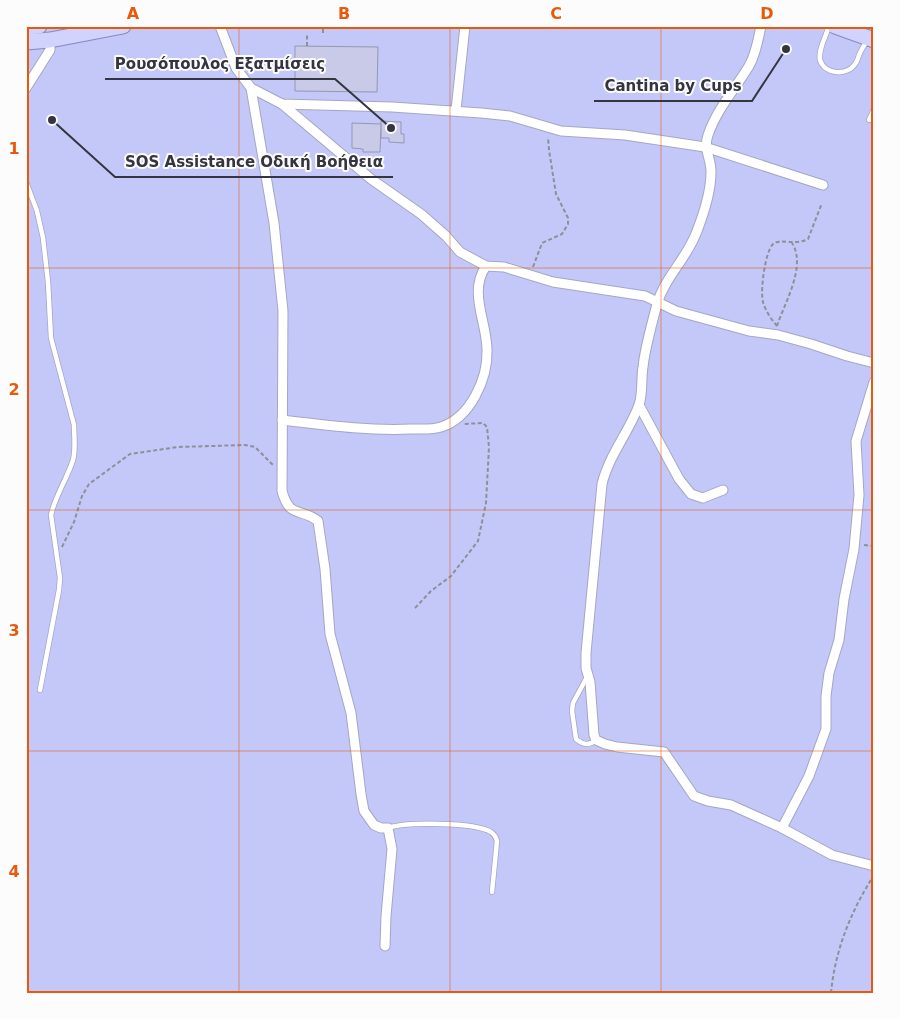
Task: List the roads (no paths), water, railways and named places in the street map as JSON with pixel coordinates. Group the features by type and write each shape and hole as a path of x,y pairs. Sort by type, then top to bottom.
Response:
{"main road":[{"path":"26,27 39,26"},
{"path":"26,42 50,40 123,26"},
{"path":"835,26 871,39"}],"street":[{"path":"220,26 236,68 251,88 282,104 371,179 426,218 460,252 486,266 504,268 553,282 645,296 666,307 684,313 749,331 778,335 874,363"},
{"path":"456,110 465,26"},
{"path":"761,26 754,57 713,121 705,147 711,169 710,185 698,230 692,244 669,279 658,302 644,358 639,405 607,469 602,484 586,652 594,735 596,740 604,744 664,752 694,796 708,801 731,805 782,828 832,855 874,866"},
{"path":"26,88 50,50 50,40"},
{"path":"251,88 280,268 283,311 282,491 291,509 318,521 325,569 330,634 351,712 364,811 374,825 380,828 388,828 392,849 385,946"},
{"path":"282,104 456,110 510,116 561,131 625,135 705,147 823,185"},
{"path":"282,420 349,428 402,430 433,428 451,423 471,404 484,370 487,350 478,289 480,275 486,266"},
{"path":"782,828 809,776 826,729 826,696 829,673 839,640 844,599 854,549 859,494 856,441 874,382"},
{"path":"639,405 679,479 691,494 703,498 723,490"}],"lane":[{"path":"829,26 820,53 820,62 826,68 835,72 842,73 856,64 860,52 871,39"},
{"path":"869,120 874,108"},
{"path":"26,182 43,238 51,338 74,425 74,455 53,505 51,515 60,578 40,690"},
{"path":"588,676 573,703 572,711 576,739 582,744 587,745 596,740"},
{"path":"388,828 408,824 460,825 490,831 498,841 492,892"}],"place":[{"name":"Cantina by Cups","path":"786,49"},
{"name":"SOS Assistance Οδική Βοήθεια","path":"52,120"},
{"name":"Ρουσόπουλος Εξατμίσεις","path":"391,128"}]}
